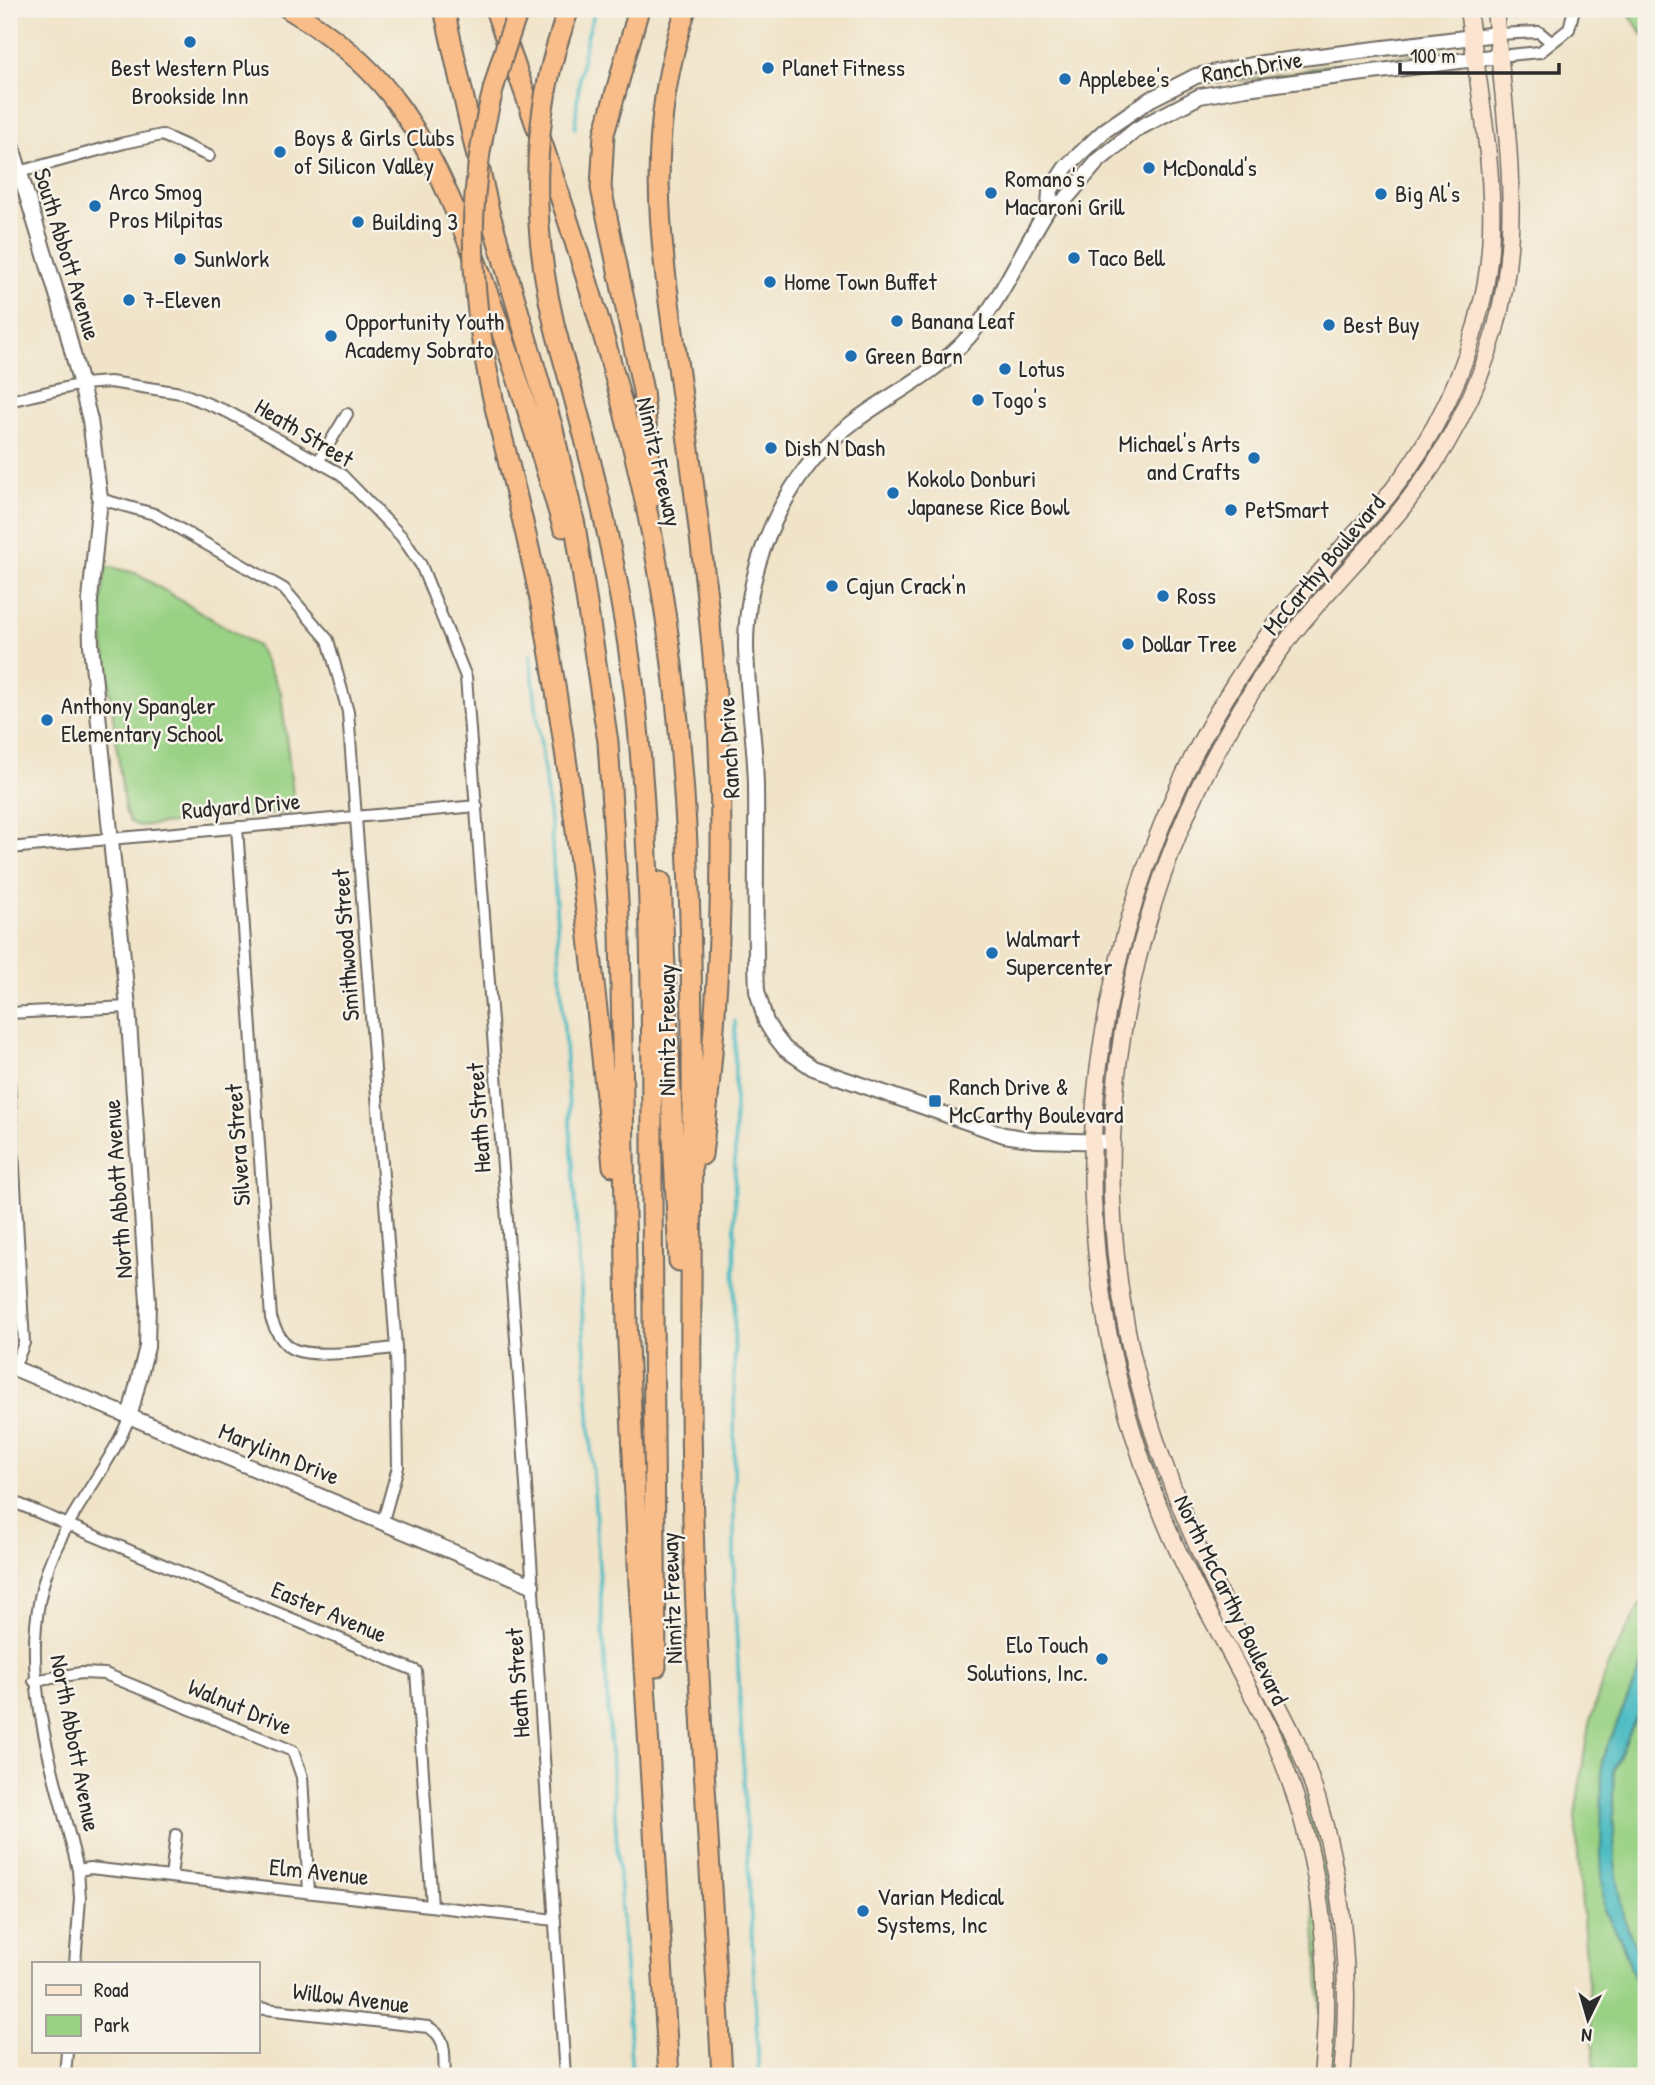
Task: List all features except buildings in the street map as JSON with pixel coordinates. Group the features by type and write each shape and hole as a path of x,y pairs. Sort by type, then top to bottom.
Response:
{"highway":[{"path":"289,9 326,32 361,62 402,110 434,166 505,335 593,630"},
{"name":"Nimitz Freeway","path":"442,9 489,211 553,429 575,525 608,742 616,849 627,1322 657,1913 669,2076"},
{"name":"Nimitz Freeway","path":"495,9 535,121 600,327 639,476 658,571 680,728 687,808 691,1406 701,1761 722,2076"},
{"path":"519,9 503,51 491,99 473,202 475,309 483,359 530,551 555,687 597,1005 627,1322"},
{"path":"569,9 553,63 538,160 541,258 548,302 568,349 619,525 636,620 653,752 677,1203 692,1687 701,1761"},
{"path":"583,9 565,66 551,160 554,257 568,349 613,562 633,686 646,821 651,971 657,1913"},
{"path":"639,9 604,134 601,188 643,391 658,571"},
{"path":"686,9 666,82 657,181 665,275 704,562 712,645 718,721 721,876 719,948 708,1103 692,1250"}],"main road":[{"name":"McCarthy Boulevard","path":"1092,1141 1102,1048 1118,959 1141,880 1182,779 1231,689 1270,632 1385,498 1424,444 1442,415 1467,355 1483,296 1492,225 1468,9"},
{"name":"McCarthy Boulevard","path":"1112,1142 1122,1036 1137,964 1159,886 1199,787 1236,718 1285,644 1400,510 1435,464 1458,424 1485,362 1502,300 1512,226 1494,9"},
{"name":"North McCarthy Boulevard","path":"1092,1141 1097,1268 1127,1416 1167,1525 1281,1757 1308,1837 1323,1916 1326,1956 1328,1998 1322,2076"},
{"name":"North McCarthy Boulevard","path":"1112,1142 1117,1266 1132,1350 1153,1433 1190,1528 1299,1749 1327,1833 1342,1913 1346,1955 1347,1998 1342,2076"}],"street":[{"path":"1499,57 1540,52 1569,29 1574,9"},
{"path":"1497,34 1539,32 1551,42"},
{"name":"Ranch Drive","path":"1112,1142 1036,1140 1004,1135 813,1068 797,1060 766,1022 757,991 756,784 746,642 751,592 765,543 793,488 830,441 860,414 946,358 973,332 996,300 1049,207 1050,191 1066,167 1125,115 1189,79 1262,63 1497,34"},
{"name":"Ranch Drive","path":"1049,207 1064,201 1098,161 1137,129 1200,96 1245,88 1499,57"},
{"path":"19,172 124,142 162,135 209,156"},
{"name":"South Abbott Avenue","path":"9,137 82,384"},
{"name":"Heath Street","path":"9,401 82,384 110,382 181,393 228,412 341,474 402,537 421,565 466,677 565,2076"},
{"name":"North Abbott Avenue","path":"75,1962 80,1898 78,1870 34,1681 32,1643 44,1578 67,1525 130,1418 144,1366 148,1321 128,1007 113,838 91,645 90,600 100,499 82,384"},
{"path":"318,462 346,414"},
{"name":"Smithwood Street","path":"100,499 154,514 284,589 328,640 348,712 396,1348 398,1466 383,1521"},
{"name":"Rudyard Drive","path":"9,848 477,806"},
{"name":"Silvera Street","path":"237,827 271,1318 277,1334 290,1348 311,1353 396,1348"},
{"path":"9,1013 128,1007"},
{"path":"9,1082 24,1343 11,1367"},
{"name":"Marylinn Drive","path":"11,1367 532,1585"},
{"name":"Easter Avenue","path":"9,1500 416,1671 432,1906"},
{"name":"Walnut Drive","path":"34,1681 81,1673 105,1674 293,1751 302,1777 309,1892"},
{"path":"171,1877 176,1835"},
{"name":"Elm Avenue","path":"78,1870 90,1868 555,1920"},
{"name":"Willow Avenue","path":"259,2008 428,2027 439,2033 444,2044 445,2076"},
{"path":"65,2076 67,2054"}],"green space":[{"path":"1625,9 1646,9 1646,39"},
{"path":"1443,51 1298,72 1321,66"},
{"path":"1298,72 1292,74 1239,81"},
{"path":"1496,181 1504,228 1496,298 1475,370 1458,405 1480,348 1491,307"},
{"path":"1439,442 1419,474 1219,730 1272,639"},
{"path":"106,566 135,573 257,646 281,693 295,812 139,826 130,822 125,811 100,614"},
{"path":"1106,1293 1136,1407 1168,1501 1119,1366"},
{"path":"1646,1594 1646,2076 1595,2076 1575,1815 1589,1724 1607,1667"},
{"path":"1221,1624 1280,1731 1301,1785 1317,1840 1329,1896 1335,1954 1337,2014 1333,2076 1325,2076 1308,1826"}],"water":[{"path":"1646,1655 1646,1694 1614,1770 1613,1798 1615,1863 1625,1921 1646,1974 1646,2012 1622,1943 1604,1910 1601,1855 1602,1759"}],"waterway":[{"path":"575,128 584,53 596,9"},
{"path":"530,654 551,830 632,2076"},
{"path":"735,1021 734,1586 759,2076"}],"place":[{"name":"Best Western Plus Brookside Inn","path":"190,42"},
{"name":"Planet Fitness","path":"768,68"},
{"name":"Applebee's","path":"1065,79"},
{"name":"Boys & Girls Clubs of Silicon Valley","path":"280,152"},
{"name":"McDonald's","path":"1149,168"},
{"name":"Romano's Macaroni Grill","path":"991,193"},
{"name":"Big Al's","path":"1381,194"},
{"name":"Arco Smog Pros Milpitas","path":"95,206"},
{"name":"Building 3","path":"358,222"},
{"name":"Taco Bell","path":"1074,258"},
{"name":"SunWork","path":"180,259"},
{"name":"Home Town Buffet","path":"770,282"},
{"name":"7-Eleven","path":"129,300"},
{"name":"Banana Leaf","path":"897,321"},
{"name":"Best Buy","path":"1329,325"},
{"name":"Opportunity Youth Academy Sobrato","path":"331,336"},
{"name":"Green Barn","path":"851,356"},
{"name":"Lotus","path":"1005,369"},
{"name":"Togo's","path":"978,400"},
{"name":"Dish N Dash","path":"771,448"},
{"name":"Michael's Arts and Crafts","path":"1254,458"},
{"name":"Kokolo Donburi Japanese Rice Bowl","path":"893,493"},
{"name":"PetSmart","path":"1231,510"},
{"name":"Cajun Crack'n","path":"832,586"},
{"name":"Ross","path":"1163,596"},
{"name":"Dollar Tree","path":"1128,644"},
{"name":"Anthony Spangler Elementary School","path":"47,720"},
{"name":"Walmart Supercenter","path":"992,953"},
{"name":"Ranch Drive & McCarthy Boulevard","path":"935,1101"},
{"name":"Elo Touch Solutions, Inc.","path":"1102,1659"},
{"name":"Varian Medical Systems, Inc","path":"863,1911"}]}
